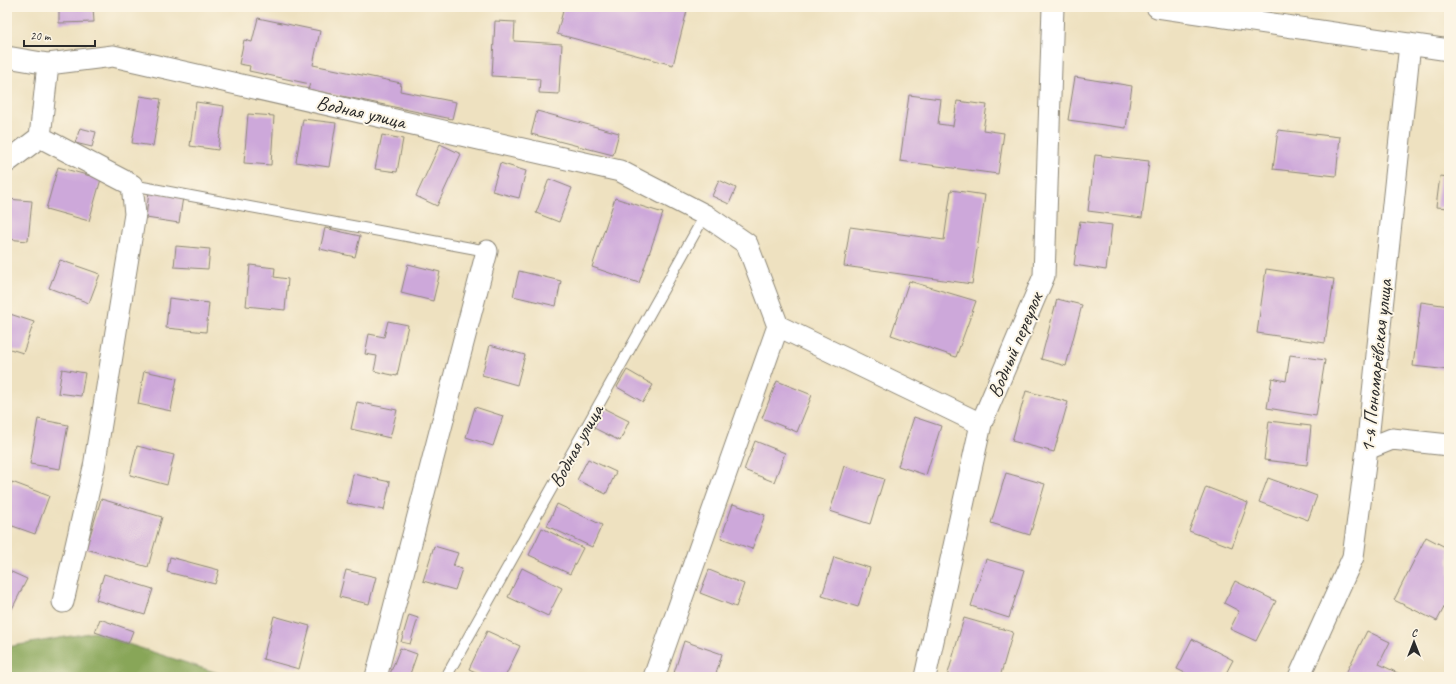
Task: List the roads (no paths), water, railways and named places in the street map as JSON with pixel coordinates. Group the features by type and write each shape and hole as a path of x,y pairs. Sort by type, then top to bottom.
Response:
{"street":[{"name":"Водный переулок","path":"924,677 981,424 1044,276 1053,7"},
{"path":"1157,7 1449,50"},
{"name":"1-я Пономарёвская улица","path":"1299,677 1353,557 1367,449 1410,44"},
{"name":"Водная улица","path":"7,56 48,64 113,56 620,171 705,216 747,244 778,326"},
{"path":"7,162 40,137 48,64"},
{"path":"40,137 132,185 135,214 95,459 63,602"},
{"path":"376,677 486,251"},
{"path":"654,677 778,326 981,424"},
{"path":"1367,449 1392,439 1449,445"}],"lane":[{"path":"132,185 486,251"},
{"name":"Водная улица","path":"446,677 705,216"}]}
